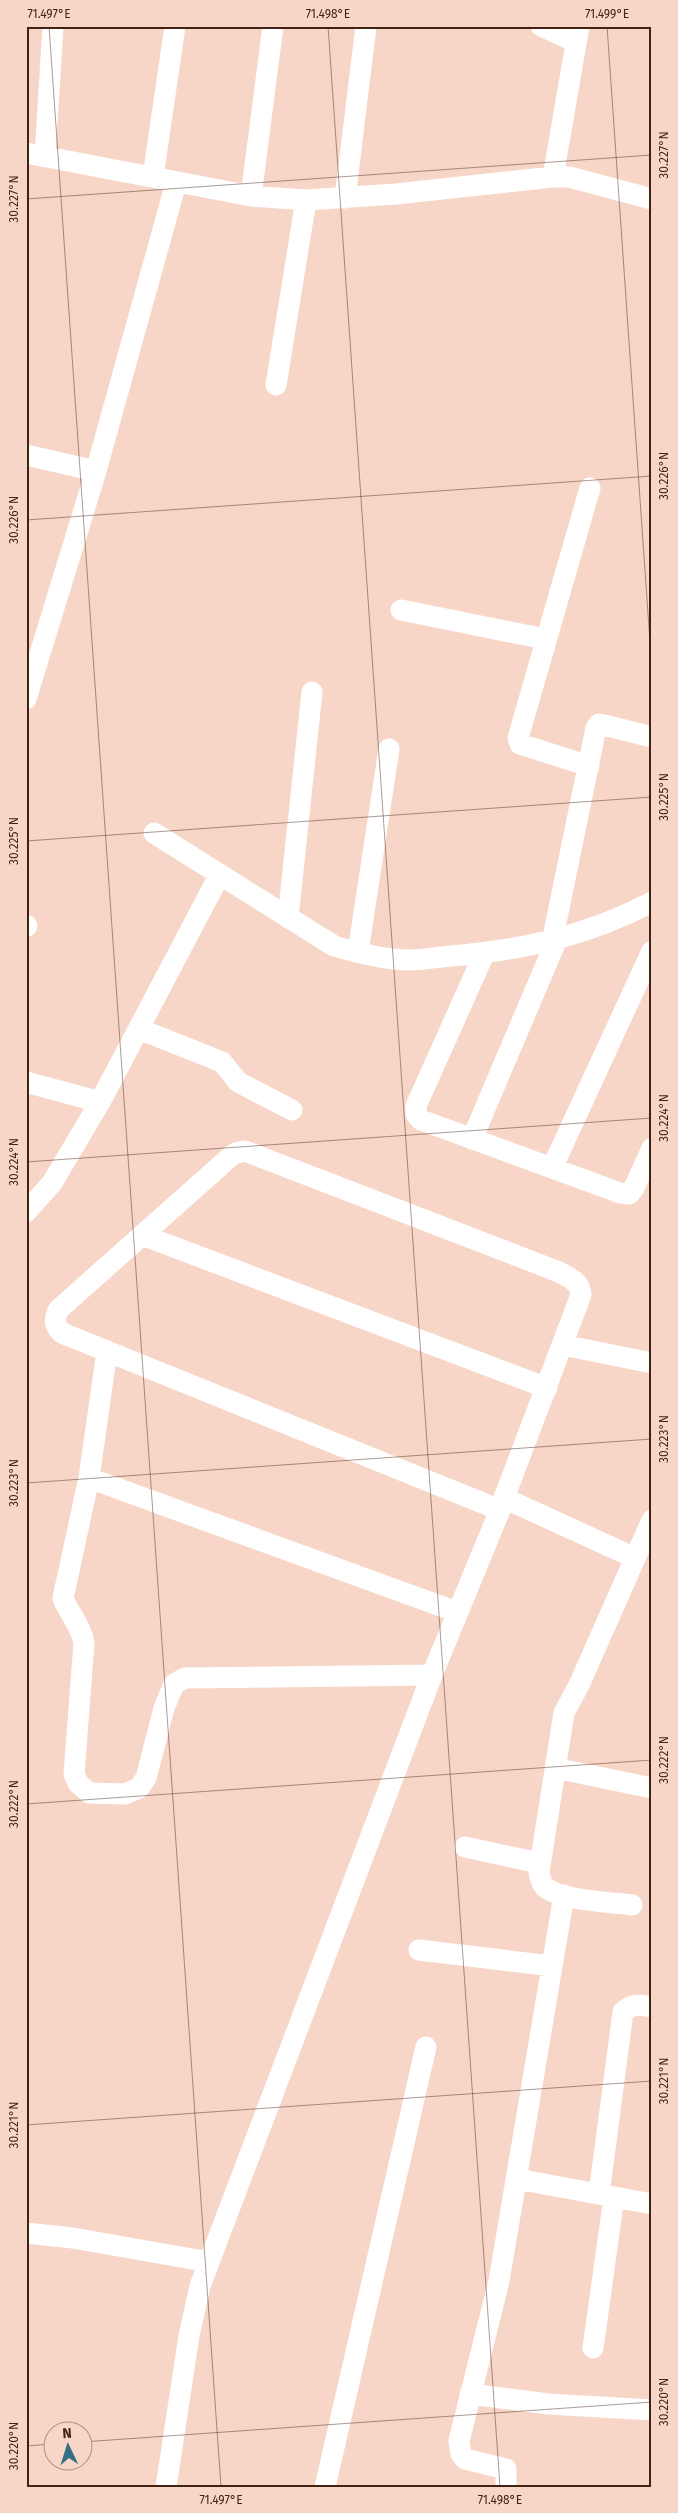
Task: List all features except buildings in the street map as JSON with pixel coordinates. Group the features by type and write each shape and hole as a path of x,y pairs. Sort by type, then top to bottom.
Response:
{"street":[{"path":"53,26 36,154 176,183 251,196 306,200 345,198 553,176 569,177 652,199"},
{"path":"152,177 175,26"},
{"path":"251,196 273,26"},
{"path":"345,198 366,26"},
{"path":"541,26 577,34 553,176"},
{"path":"26,699 96,471 176,183"},
{"path":"276,385 306,200"},
{"path":"26,456 96,471"},
{"path":"589,766 520,744 518,731 590,488"},
{"path":"401,610 545,639"},
{"path":"288,918 312,692"},
{"path":"472,1139 554,941 596,728 599,724 652,737"},
{"path":"358,952 389,749"},
{"path":"154,833 219,876 334,946 408,960 484,954 554,941 602,926 652,902"},
{"path":"26,1212 52,1183 100,1102 219,876"},
{"path":"552,1168 652,950"},
{"path":"484,954 416,1106 416,1114 420,1120 620,1194 629,1194 634,1188 652,1148"},
{"path":"138,1029 222,1062 238,1082 292,1110"},
{"path":"26,1082 100,1102"},
{"path":"166,2487 189,2336 200,2286 432,1675 502,1504 581,1295 580,1286 575,1281 550,1268 246,1151 236,1153 230,1158 58,1310 54,1320 55,1326 62,1333 502,1504 635,1558"},
{"path":"142,1235 547,1388"},
{"path":"563,1345 652,1363"},
{"path":"107,1351 88,1478 63,1598 67,1610 78,1623 83,1638 74,1774 78,1783 89,1793 125,1794 139,1788 146,1778 164,1708 174,1684 179,1680 432,1675"},
{"path":"88,1478 457,1612"},
{"path":"632,1905 564,1896 545,1888 540,1880 540,1864 564,1713 579,1684 652,1520"},
{"path":"554,1768 652,1788"},
{"path":"465,1847 540,1864"},
{"path":"506,2487 507,2472 504,2467 464,2459 461,2454 460,2441 499,2281 518,2179 564,1896"},
{"path":"419,1950 552,1966"},
{"path":"593,2348 623,2012 629,2006 636,2004 652,2007"},
{"path":"325,2487 426,2047"},
{"path":"518,2179 652,2204"},
{"path":"26,2233 73,2238 209,2262"},
{"path":"470,2394 549,2404 652,2410"}]}
